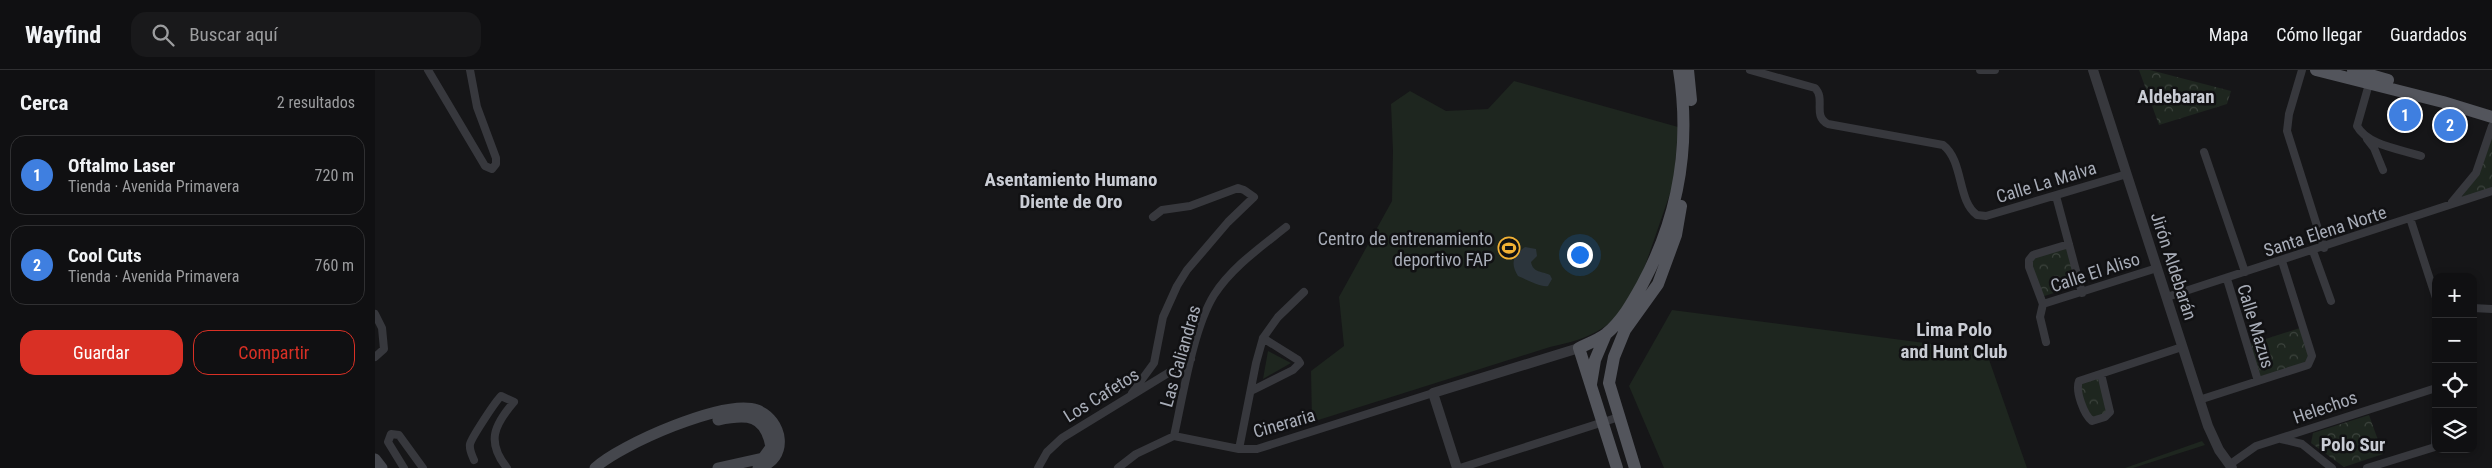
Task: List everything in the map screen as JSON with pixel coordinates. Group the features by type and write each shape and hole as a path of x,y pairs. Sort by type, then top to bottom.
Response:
{"main road":[{"path":"1617,468 1579,348 1606,334 1635,299 1655,258 1673,212 1684,145 1683,99 1679,70"},
{"path":"1635,468 1609,383 1613,357 1625,330 1658,284 1676,234 1690,146 1692,104 1688,70"},
{"path":"2316,70 2443,102 2492,117"},
{"path":"2353,70 2492,109"},
{"path":"1591,384 1595,360 1606,334"},
{"path":"595,468 625,446 669,426 735,409 756,409 767,415 779,432 779,452 770,465 758,468"},
{"path":"605,468 627,451 671,432 728,418 749,416 760,422 768,434 771,447 763,458 718,468"},
{"path":"375,459 381,468"}],"street":[{"path":"428,70 485,166 492,169 496,164 496,158 477,107 470,70"},
{"name":"Calle La Malva","path":"1750,70 1815,88 1821,97 1818,113 1824,122 1828,124 1943,145 1953,156 1970,208 1975,213 1986,216 2127,174"},
{"path":"1980,70 1995,70"},
{"name":"Jirón Aldebarán","path":"2093,70 2199,400 2219,450 2230,466"},
{"path":"2301,70 2287,120 2287,137 2324,248"},
{"path":"2369,84 2357,126 2374,148 2383,170"},
{"path":"2452,202 2476,173 2492,126"},
{"path":"2366,138 2421,156"},
{"path":"2205,152 2245,272"},
{"path":"1132,393 1154,363 1166,309 1182,278 1228,222 1254,197 1238,188 1190,206 1162,210 1153,217"},
{"name":"Santa Elena Norte","path":"2167,297 2324,248 2452,202 2492,191"},
{"path":"2056,196 2082,293"},
{"path":"2410,218 2432,286"},
{"name":"Las Caliandras","path":"1174,436 1191,359 1213,296 1241,264 1286,226"},
{"path":"2046,342 2040,317 2043,304 2029,266 2029,260 2033,256 2069,244"},
{"path":"2313,251 2331,301"},
{"path":"2199,400 2308,365 2312,361 2282,261"},
{"name":"Calle El Aliso","path":"2043,304 2157,268"},
{"name":"Calle Mazus","path":"2227,278 2258,381"},
{"path":"1239,449 1263,338 1278,317 1304,292"},
{"path":"2477,308 2492,309"},
{"path":"375,314 385,341 384,349 375,357"},
{"path":"1251,391 1293,370 1300,363 1263,338"},
{"path":"2101,374 2110,412 2105,417 2092,421 2086,414 2077,384 2081,380 2182,346"},
{"path":"1579,348 1433,393 1458,468 1619,417"},
{"name":"Los Cafetos","path":"1039,468 1047,452 1062,438 1132,393 1191,359"},
{"name":"Helechos","path":"2230,466 2256,446 2432,389"},
{"name":"Cineraria","path":"1174,436 1239,449 1257,449 1433,393"},
{"path":"474,460 470,448 471,440 483,424 489,410 501,396 504,396 513,402 497,425 495,443 497,455 507,468"},
{"path":"2301,444 2304,429"},
{"path":"404,468 388,442 391,434 399,435 423,468"},
{"path":"1118,468 1136,454 1174,436"},
{"path":"2279,438 2301,444 2332,468"},
{"path":"2367,468 2432,448"}],"green space":[{"path":"2139,70 2150,70 2231,91 2227,104 2159,125"},
{"name":"Centro de entrenamiento deportivo FAP","path":"1514,81 1678,127 1674,182 1637,289 1620,313 1610,322 1601,329 1578,340 1550,347 1312,422 1311,371 1344,346 1339,297 1392,201 1393,151 1391,104 1410,91 1446,111 1488,109"},
{"path":"2492,137 2492,188 2461,198 2481,169"},
{"path":"2068,247 2080,285 2041,297 2029,260"},
{"path":"1672,310 1986,351 2027,468 1664,468 1629,386"},
{"path":"2303,327 2312,361 2258,381 2247,345"},
{"path":"1268,351 1291,363 1263,379"},
{"path":"2102,376 2110,412 2092,421 2078,386 2080,383"},
{"path":"2369,415 2383,454 2344,467 2311,443 2313,433"},
{"path":"2202,441 2205,445 2133,468 2125,468"}],"shaded area":[{"path":"1525,247 1536,249 1537,256 1531,262 1532,266 1536,270 1550,275 1552,279 1548,286 1538,285 1518,276 1514,267 1514,260"}],"place":[{"name":"Oftalmo Laser","path":"2405,115"},
{"name":"Cool Cuts","path":"2450,125"},
{"name":"Centro de entrenamiento deportivo FAP","path":"1509,248"}],"district":[{"name":"Aldebaran","path":"2176,96"},
{"name":"Asentamiento Humano Diente de Oro","path":"1071,190"},
{"name":"Lima Polo and Hunt Club","path":"1954,340"},
{"name":"Polo Sur","path":"2353,444"}]}
